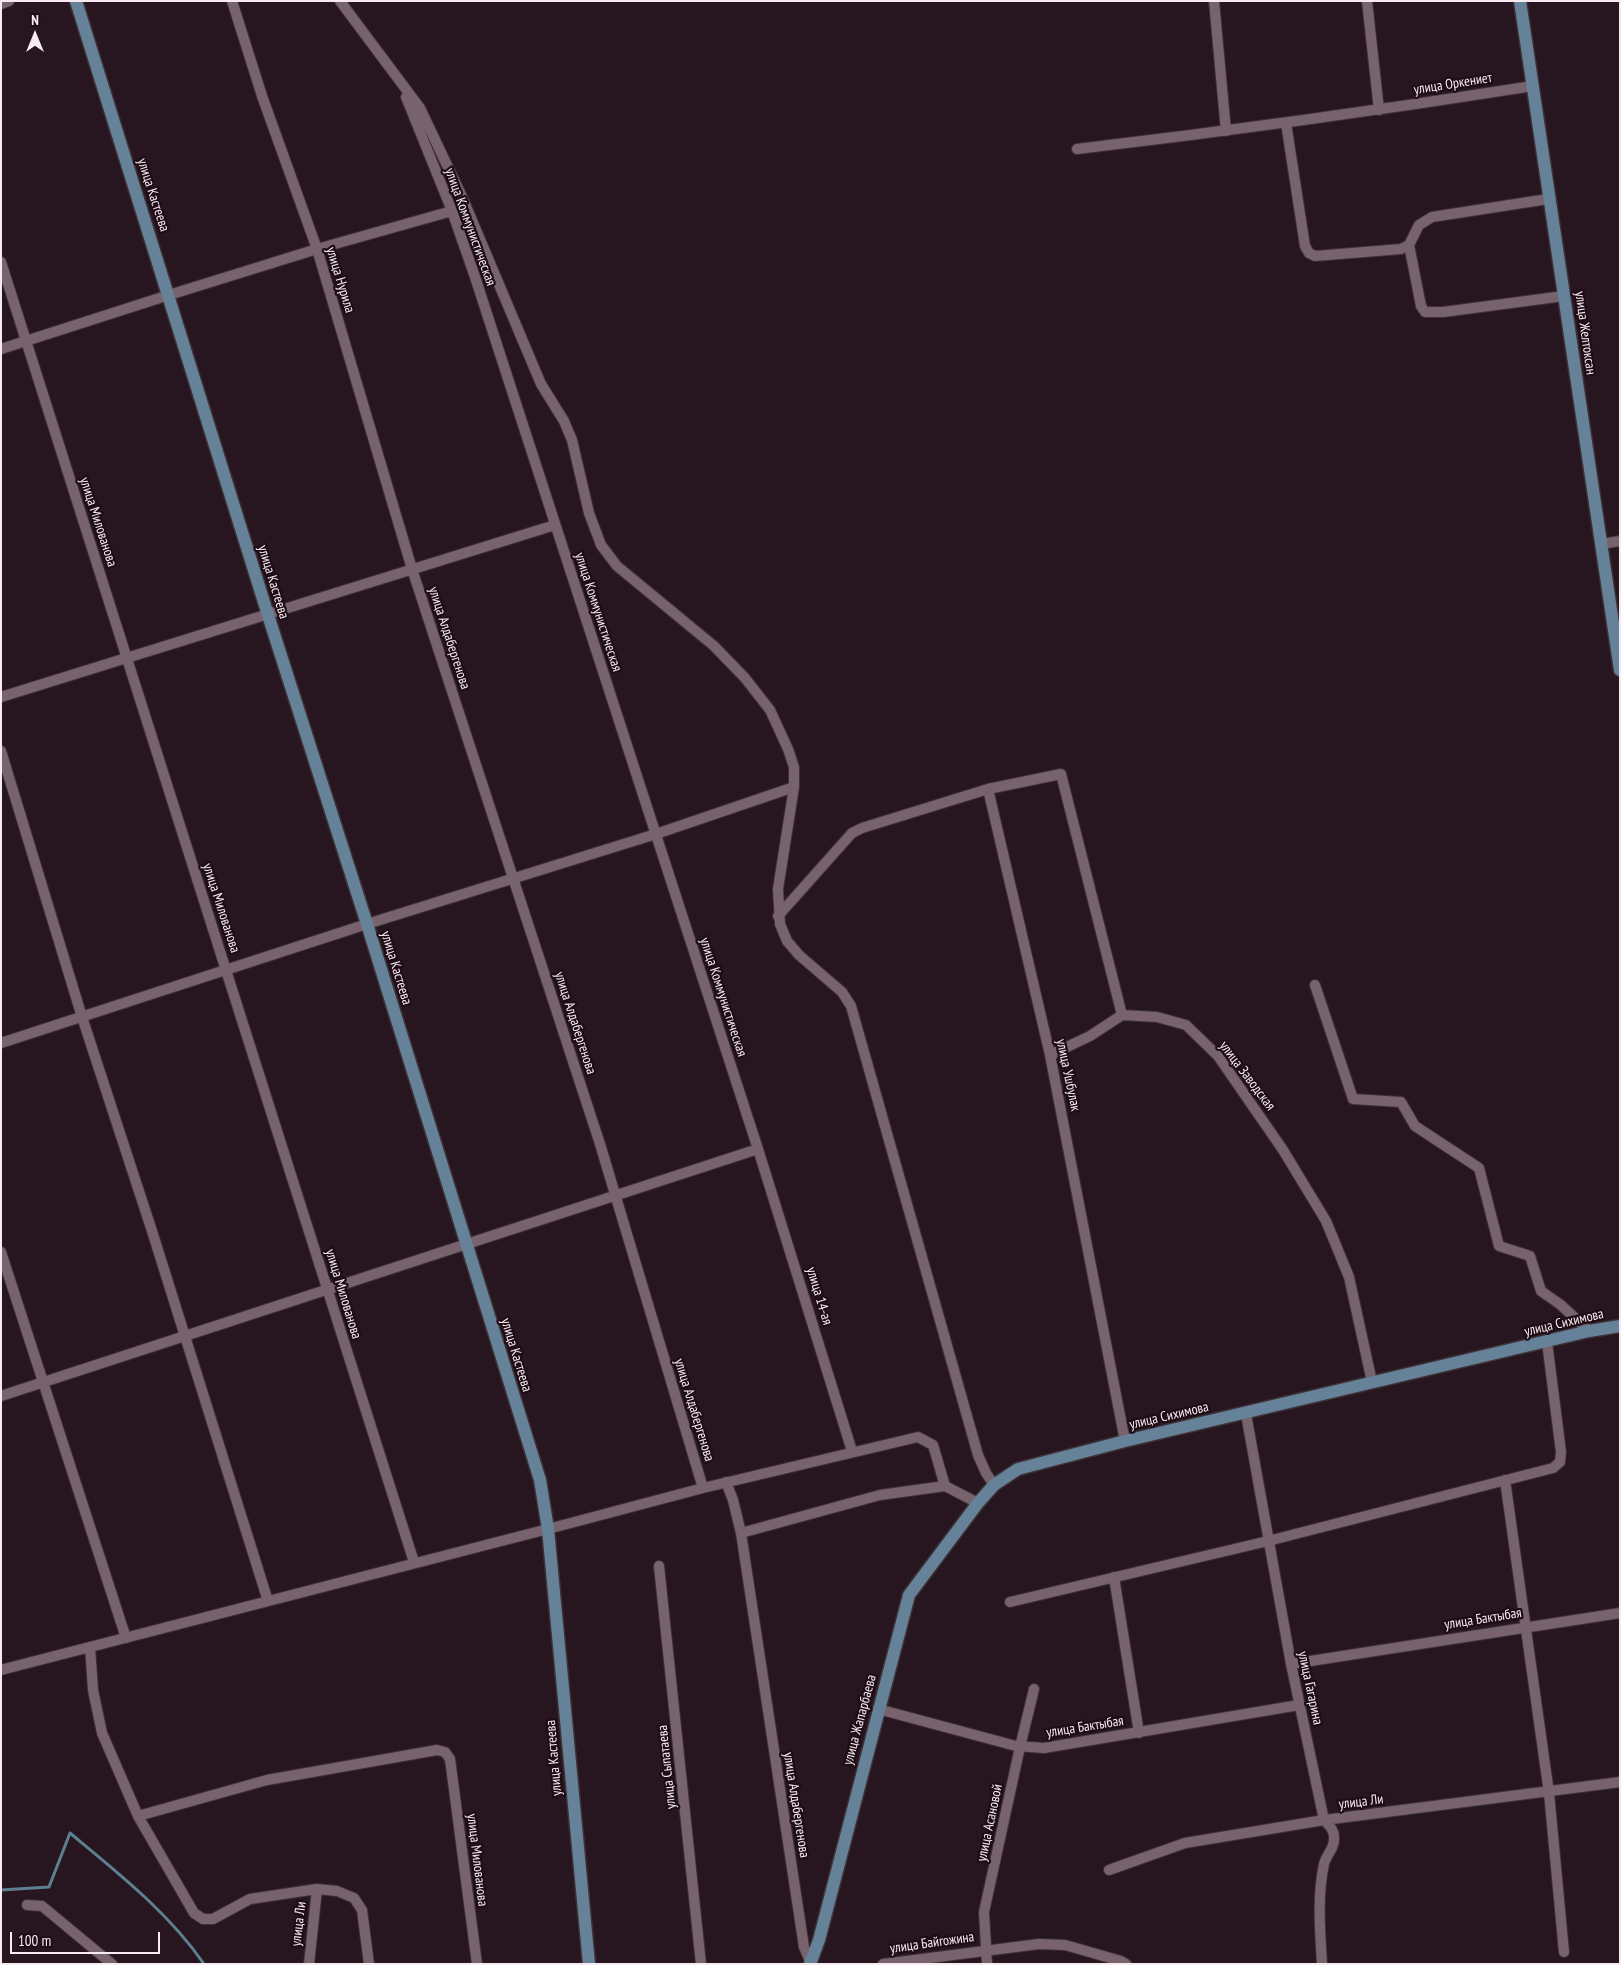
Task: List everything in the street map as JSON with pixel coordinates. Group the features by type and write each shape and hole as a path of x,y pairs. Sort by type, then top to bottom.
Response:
{"street":[{"path":"1,4 9,1"},
{"name":"улица Кастеева","path":"76,1 268,615 368,924 540,1480 548,1529 589,1964"},
{"name":"улица Нурила","path":"232,1 262,96 317,250 412,569"},
{"path":"340,1 420,108 463,199 541,384 564,421 572,440 589,513 601,545 617,566 714,646 745,678 770,710 788,749 794,767 794,787 778,890 778,916 787,941 798,955 842,992 851,1006 978,1455 994,1485"},
{"path":"1214,1 1226,132"},
{"path":"1367,1 1379,110"},
{"name":"улица Желтоксан","path":"1520,1 1548,200 1620,670"},
{"name":"улица Коммунистическая","path":"402,86 452,211 758,1149"},
{"name":"улица Оркениет","path":"1077,149 1226,132 1532,86"},
{"path":"1286,123 1305,246 1309,253 1315,256 1395,250 1409,245"},
{"path":"1548,200 1432,217 1419,225 1409,245 1420,306 1425,312 1443,312 1564,296"},
{"path":"1,349 169,295 452,211"},
{"name":"улица Милованова","path":"1,262 414,1562"},
{"path":"1,697 555,524"},
{"path":"1601,544 1620,541"},
{"name":"улица Алдабергенова","path":"412,569 615,1196 702,1488"},
{"path":"1,751 82,1017 186,1336 268,1601"},
{"path":"778,916 852,833 862,828 988,789 1061,774 1122,1014 1090,1036 1050,1055"},
{"path":"1,1043 368,924 656,834 794,787"},
{"name":"улица Ушбулак","path":"988,789 1050,1055 1125,1441"},
{"path":"1315,985 1354,1099 1400,1102 1414,1126 1479,1168 1499,1246 1530,1256 1541,1291 1561,1305 1589,1331"},
{"name":"улица Заводская","path":"1122,1014 1156,1017 1186,1025 1218,1056 1284,1150 1326,1220 1349,1277 1372,1382"},
{"path":"1,1396 758,1149"},
{"name":"улица 14-ая","path":"758,1149 852,1451"},
{"path":"1,1252 126,1638"},
{"name":"улица Сихимова","path":"978,1503 994,1485 1018,1469 1125,1441 1246,1414 1372,1382 1589,1331 1620,1326"},
{"path":"1010,1602 1268,1541 1553,1468 1560,1462 1561,1452 1547,1342"},
{"name":"улица Гагарина","path":"1246,1414 1299,1705 1324,1820 1332,1829 1335,1837 1334,1846 1325,1862 1318,1905 1322,1964"},
{"path":"1,1670 702,1488 852,1451 918,1437 933,1445 945,1486"},
{"path":"1505,1480 1549,1793 1564,1952"},
{"name":"улица Алдабергенова","path":"726,1482 733,1500 741,1533 804,1946 810,1962"},
{"path":"741,1533 880,1495 945,1486 978,1503"},
{"name":"улица Жапарбаева","path":"810,1962 819,1940 909,1595 978,1503"},
{"name":"улица Сыпатаева","path":"659,1566 701,1964"},
{"path":"1114,1577 1139,1733"},
{"name":"улица Бактыбая","path":"1291,1664 1526,1626 1620,1613"},
{"path":"90,1647 94,1696 102,1733 138,1816 194,1913 203,1919 213,1919 250,1898 317,1889 337,1891 354,1898 362,1910 369,1964"},
{"name":"улица Асановой","path":"987,1964 984,1912 1034,1689"},
{"name":"улица Бактыбая","path":"878,1709 1020,1747 1044,1748 1299,1705"},
{"name":"улица Милованова","path":"138,1816 267,1780 437,1750 445,1752 450,1759 477,1964"},
{"name":"улица Ли","path":"1109,1870 1185,1843 1324,1820 1549,1793 1620,1782"},
{"name":"улица Ли","path":"308,1963 317,1889"},
{"path":"26,1905 35,1904 42,1906 112,1964"},
{"name":"улица Байгожина","path":"889,1963 1039,1944 1065,1945 1126,1964"}],"waterway":[{"path":"1,1890 49,1887 70,1833 159,1910 204,1964"}]}
